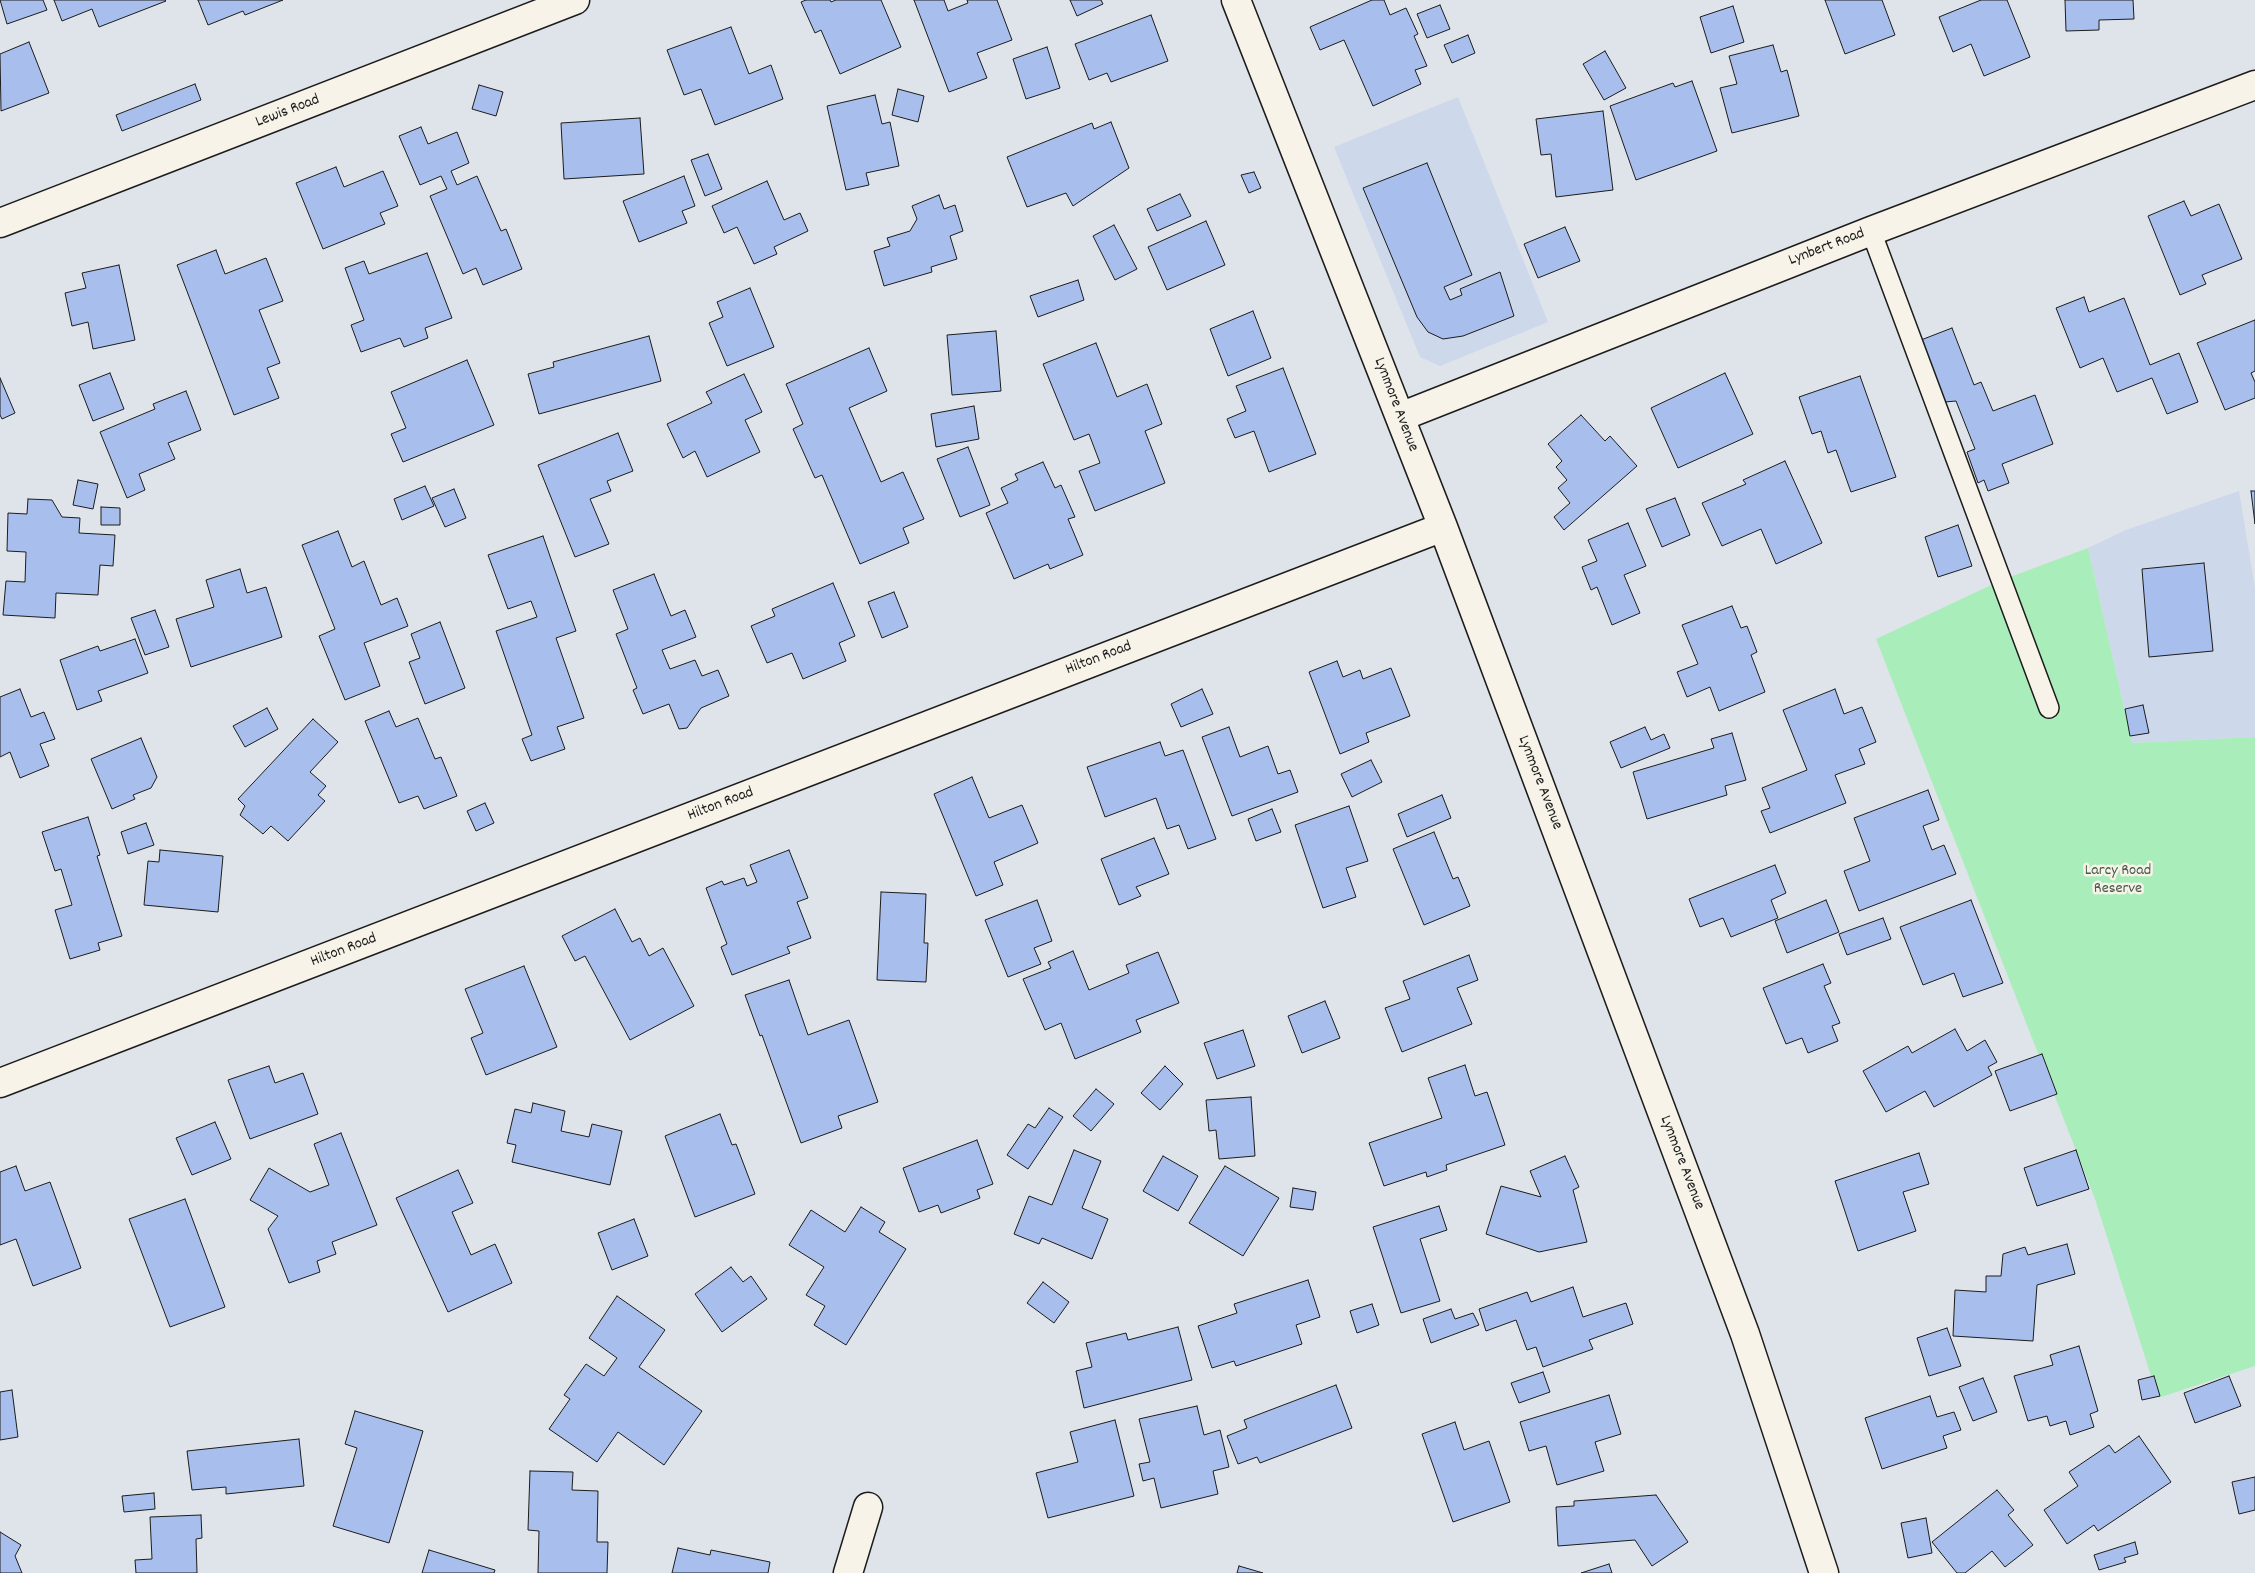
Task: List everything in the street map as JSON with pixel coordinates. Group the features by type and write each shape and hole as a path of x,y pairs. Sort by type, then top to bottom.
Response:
{"street":[{"name":"Lewis Road","path":"0,223 576,0"},
{"name":"Lynmore Avenue","path":"1236,0 1443,527 1745,1334 1824,1573"},
{"name":"Lynbert Road","path":"1400,417 1871,231 2255,85"},
{"name":"Hilton Road","path":"0,1084 1443,527"},
{"path":"848,1573 868,1507"}],"lane":[{"path":"1871,231 2049,708"}],"shaded area":[{"path":"1458,97 1548,322 1440,366 1420,357 1334,147"},
{"path":"2239,491 2255,588 2255,737 2132,743 2088,548 2126,530"}],"green space":[{"name":"Larcy Road Reserve","path":"2088,548 2132,743 2255,737 2255,1366 2158,1398 2095,1199 1876,639 2002,580"}],"building":[{"path":"0,0 43,0 47,10 7,24"},
{"path":"54,0 166,1 99,27 92,9 62,21"},
{"path":"198,0 283,0 245,15 243,11 208,25"},
{"path":"806,0 830,0 831,2 836,0 881,0 901,47 840,74 821,30 815,33 801,2"},
{"path":"914,0 944,0 948,11 968,3 967,0 997,0 1012,40 977,53 987,78 949,92"},
{"path":"1070,0 1101,0 1103,4 1077,16"},
{"path":"1372,0 1384,0 1390,15 1406,8 1418,34 1414,36 1427,66 1415,70 1421,84 1373,106 1344,40 1320,50 1310,27"},
{"path":"1825,0 1882,0 1895,35 1845,54"},
{"path":"1981,0 2007,0 2030,57 1984,76 1971,44 1953,52 1939,17"},
{"path":"2065,0 2133,0 2134,19 2099,20 2099,30 2066,31"},
{"path":"1440,5 1450,29 1427,38 1417,14"},
{"path":"1733,6 1744,42 1711,53 1700,17"},
{"path":"1151,15 1168,61 1111,82 1107,73 1089,80 1075,44"},
{"path":"731,27 749,74 771,65 783,99 715,125 701,89 684,95 667,50"},
{"path":"1468,35 1475,53 1452,63 1444,45"},
{"path":"29,42 49,93 1,111 0,54"},
{"path":"1773,45 1781,72 1787,70 1799,116 1732,133 1720,88 1737,84 1729,56"},
{"path":"1047,47 1060,88 1026,99 1013,59"},
{"path":"1605,51 1626,88 1604,100 1583,64"},
{"path":"1692,81 1717,151 1636,180 1610,106 1673,83 1675,87"},
{"path":"195,84 201,100 122,131 116,115"},
{"path":"479,85 503,92 496,116 472,109"},
{"path":"898,89 924,96 918,122 892,115"},
{"path":"875,95 882,124 890,122 899,166 866,173 869,185 846,190 827,106"},
{"path":"1603,111 1613,190 1556,197 1551,154 1541,155 1536,119"},
{"path":"640,118 644,174 564,179 561,123"},
{"path":"1111,122 1129,168 1073,206 1066,193 1027,207 1007,157 1092,123 1094,129"},
{"path":"421,127 428,144 457,132 469,163 451,171 457,185 477,176 501,231 506,229 522,269 483,285 476,268 463,274 430,196 447,189 441,176 420,185 399,136"},
{"path":"708,154 722,189 705,196 691,160"},
{"path":"1427,163 1472,275 1444,287 1450,300 1462,295 1460,289 1500,272 1514,316 1463,336 1443,339 1428,332 1417,317 1363,188"},
{"path":"336,167 344,187 383,171 398,206 380,213 385,224 323,249 296,183"},
{"path":"1254,172 1261,188 1249,193 1241,175"},
{"path":"684,176 695,206 682,211 687,223 639,242 623,201"},
{"path":"767,181 784,220 800,213 808,231 774,247 777,254 754,264 737,227 724,233 712,206"},
{"path":"1180,194 1191,216 1157,231 1147,209"},
{"path":"939,195 944,209 955,205 963,231 950,236 957,259 931,267 932,272 884,286 874,251 890,246 887,238 910,231 917,219 912,206"},
{"path":"2184,201 2191,216 2219,204 2242,259 2202,275 2206,284 2180,295 2148,216"},
{"path":"1206,221 1225,265 1167,290 1148,247"},
{"path":"1114,225 1137,269 1115,280 1093,236"},
{"path":"1565,227 1580,261 1538,278 1524,244"},
{"path":"216,250 225,274 266,258 283,301 259,310 280,363 267,368 279,398 234,415 177,265"},
{"path":"427,253 452,318 425,328 428,338 404,347 400,338 361,352 351,325 364,320 345,268 364,261 369,274"},
{"path":"119,265 135,340 93,349 88,322 72,326 65,293 86,288 82,273"},
{"path":"1078,280 1084,300 1038,317 1030,296"},
{"path":"750,288 774,347 727,366 709,323 723,317 717,302"},
{"path":"2084,297 2089,312 2124,298 2150,365 2179,353 2198,402 2167,414 2152,378 2117,392 2103,358 2080,368 2056,308"},
{"path":"1253,311 1271,358 1228,376 1210,329"},
{"path":"2255,320 2255,371 2251,373 2255,382 2255,398 2225,410 2197,343"},
{"path":"1952,328 1974,385 1981,382 1993,411 2035,395 2053,444 2002,464 2009,483 1988,491 1984,480 1978,483 1967,452 1975,449 1956,401 1945,402 1921,340"},
{"path":"996,331 1001,391 952,395 947,335"},
{"path":"649,336 661,381 539,414 528,374 554,367 553,362"},
{"path":"1096,343 1117,397 1147,384 1162,424 1145,431 1165,483 1095,511 1079,471 1100,463 1089,434 1074,440 1043,364"},
{"path":"869,348 887,391 849,408 881,482 903,472 924,519 903,528 909,543 860,564 822,475 815,478 793,429 803,424 786,384"},
{"path":"467,360 494,425 403,462 391,434 406,428 391,392"},
{"path":"1283,368 1316,454 1269,472 1254,431 1235,438 1227,419 1246,411 1236,386"},
{"path":"110,373 124,409 93,421 79,385"},
{"path":"1725,373 1753,434 1678,468 1651,408"},
{"path":"744,374 762,412 745,420 760,452 707,477 695,451 683,458 667,424 712,403 706,392"},
{"path":"1860,376 1896,477 1851,492 1836,450 1828,453 1821,431 1812,434 1799,397"},
{"path":"0,378 15,413 2,419 0,415"},
{"path":"186,391 201,430 168,443 175,459 139,474 145,490 127,498 100,432 155,409 153,404"},
{"path":"974,406 979,439 936,447 931,414"},
{"path":"1581,415 1605,441 1610,436 1637,466 1564,530 1554,517 1570,503 1558,488 1567,480 1556,467 1562,461 1548,444"},
{"path":"618,433 633,471 607,481 611,491 590,499 609,544 575,557 538,465"},
{"path":"968,447 990,505 960,517 937,459"},
{"path":"1785,461 1822,543 1776,564 1761,529 1722,546 1702,503 1746,484 1743,480"},
{"path":"1043,462 1055,488 1061,485 1075,517 1068,519 1083,555 1050,569 1048,564 1014,579 986,513 1008,503 1001,488 1018,480 1015,474"},
{"path":"78,480 98,484 93,509 73,505"},
{"path":"425,486 434,506 402,520 394,499"},
{"path":"454,489 466,518 445,527 432,498"},
{"path":"2251,491 2255,491 2255,524"},
{"path":"1675,498 1690,535 1662,547 1646,509"},
{"path":"28,499 52,500 62,517 80,518 79,533 115,535 113,566 100,565 98,595 56,593 55,618 3,615 6,581 25,582 26,552 7,551 8,513 27,514"},
{"path":"101,507 120,508 120,525 101,525"},
{"path":"1628,523 1646,566 1624,575 1640,613 1612,625 1597,587 1591,590 1582,567 1597,561 1588,540"},
{"path":"1958,525 1972,566 1938,577 1925,537"},
{"path":"338,531 352,567 364,561 381,605 397,598 408,626 364,643 380,686 345,700 319,636 335,629 302,545"},
{"path":"543,536 576,631 556,638 584,718 557,727 565,749 531,761 522,739 532,735 496,631 537,617 531,601 508,609 488,555"},
{"path":"2204,563 2213,651 2149,657 2142,569"},
{"path":"240,569 247,593 266,587 282,637 191,667 176,619 214,607 206,580"},
{"path":"654,574 671,616 685,610 696,637 662,650 670,669 695,660 702,676 718,670 729,696 701,708 687,728 679,729 669,704 643,714 633,690 637,688 616,634 628,629 613,590"},
{"path":"833,583 855,636 839,643 846,661 803,679 792,653 767,663 751,626 775,616 772,609"},
{"path":"894,592 908,627 882,638 868,602"},
{"path":"1732,606 1741,628 1747,626 1757,652 1751,655 1765,692 1719,711 1710,687 1687,697 1677,672 1698,664 1682,625"},
{"path":"155,610 169,647 145,655 131,618"},
{"path":"440,622 465,688 425,704 409,662 420,658 411,634"},
{"path":"135,639 148,673 98,691 102,701 77,710 60,660 98,646 100,651"},
{"path":"1337,661 1343,677 1360,670 1363,679 1391,668 1410,716 1366,733 1369,742 1340,754 1309,672"},
{"path":"20,689 31,717 44,712 55,739 40,744 49,766 20,778 10,752 0,757 0,697"},
{"path":"1202,689 1213,714 1181,727 1171,704"},
{"path":"1835,689 1844,714 1862,707 1876,742 1859,749 1865,764 1835,775 1846,803 1770,833 1761,811 1770,808 1762,788 1807,770 1783,710"},
{"path":"2143,705 2149,733 2130,736 2125,709"},
{"path":"267,708 278,729 245,747 233,726"},
{"path":"389,711 396,727 418,718 435,759 441,757 457,796 424,809 418,796 399,803 365,721"},
{"path":"313,719 338,742 310,772 326,786 318,795 325,801 288,841 271,826 263,834 240,815 245,806 238,799"},
{"path":"1229,727 1240,757 1268,746 1278,774 1290,770 1298,792 1232,816 1202,737"},
{"path":"1645,727 1651,740 1664,734 1670,748 1621,768 1610,742"},
{"path":"1732,733 1746,780 1725,786 1727,795 1647,819 1633,772 1714,748 1711,739"},
{"path":"141,738 157,777 151,788 133,795 135,799 112,809 91,759"},
{"path":"1160,742 1165,756 1183,750 1216,839 1188,849 1179,825 1167,829 1156,798 1105,817 1087,767"},
{"path":"1371,760 1382,782 1352,797 1341,774"},
{"path":"972,777 989,818 1022,805 1038,843 994,862 1003,885 976,896 934,794"},
{"path":"1928,790 1939,820 1923,826 1932,850 1944,845 1956,874 1859,911 1844,871 1870,861 1854,818"},
{"path":"1442,795 1451,818 1407,837 1398,814"},
{"path":"485,803 494,823 476,831 467,811"},
{"path":"1349,806 1368,861 1346,868 1356,897 1323,908 1295,825"},
{"path":"1272,809 1281,832 1256,841 1248,819"},
{"path":"88,817 100,855 97,856 122,936 98,943 100,950 70,959 55,910 72,905 61,869 55,871 42,832"},
{"path":"146,823 154,845 128,854 121,832"},
{"path":"1434,832 1453,879 1458,877 1470,906 1424,925 1393,849"},
{"path":"1154,838 1169,874 1136,887 1141,896 1119,905 1101,859"},
{"path":"160,850 223,856 218,912 144,905 148,861 159,862"},
{"path":"789,850 808,898 797,902 811,938 787,947 790,953 732,975 721,947 727,944 706,888 722,881 724,885 744,878 747,886 757,882 750,865"},
{"path":"1775,865 1786,893 1771,900 1778,918 1731,937 1723,918 1700,927 1689,899"},
{"path":"881,892 926,894 924,943 928,943 926,982 877,980"},
{"path":"1037,900 1052,941 1034,948 1041,964 1008,977 985,920"},
{"path":"1826,900 1839,932 1787,953 1775,921"},
{"path":"1971,900 2003,983 1963,997 1954,973 1923,985 1900,927"},
{"path":"615,909 632,942 640,938 649,956 663,948 694,1006 630,1040 585,956 575,961 562,936"},
{"path":"1883,918 1891,939 1847,955 1839,934"},
{"path":"1073,951 1089,990 1129,973 1126,965 1158,952 1179,1003 1136,1020 1141,1032 1075,1059 1061,1023 1045,1030 1023,979 1051,968 1048,962"},
{"path":"1469,955 1478,980 1457,988 1472,1024 1402,1052 1385,1008 1410,999 1403,981"},
{"path":"1823,964 1831,983 1824,986 1840,1023 1832,1026 1838,1041 1808,1053 1802,1038 1786,1044 1763,988"},
{"path":"524,966 557,1047 486,1075 471,1038 483,1033 465,989"},
{"path":"789,980 808,1035 849,1020 878,1102 838,1116 842,1128 801,1143 762,1035 760,1036 745,995"},
{"path":"1325,1001 1340,1038 1302,1053 1288,1016"},
{"path":"1955,1029 1967,1051 1985,1040 1997,1062 1988,1067 1992,1075 1934,1107 1925,1091 1886,1112 1863,1071 1908,1046 1912,1053"},
{"path":"1243,1030 1255,1066 1217,1079 1204,1043"},
{"path":"2042,1054 2057,1094 2010,1111 1995,1071"},
{"path":"1465,1065 1475,1096 1487,1092 1505,1145 1446,1165 1447,1170 1427,1177 1426,1172 1384,1186 1369,1143 1442,1118 1428,1078"},
{"path":"269,1066 275,1083 303,1073 318,1114 250,1139 228,1080"},
{"path":"1165,1066 1183,1084 1160,1110 1141,1093"},
{"path":"1096,1089 1114,1104 1091,1131 1073,1116"},
{"path":"1251,1097 1255,1156 1219,1159 1216,1130 1209,1131 1206,1100"},
{"path":"533,1103 565,1111 561,1131 589,1137 592,1124 622,1131 610,1185 512,1162 516,1145 507,1143 515,1109 531,1113"},
{"path":"1049,1108 1063,1117 1028,1169 1007,1155 1028,1124 1035,1128"},
{"path":"720,1114 732,1145 736,1144 755,1194 695,1217 665,1136"},
{"path":"215,1122 231,1159 192,1175 176,1138"},
{"path":"341,1133 377,1225 332,1242 336,1254 317,1261 320,1272 289,1283 268,1229 278,1216 250,1200 269,1168 310,1192 329,1185 314,1144"},
{"path":"977,1140 993,1184 977,1190 980,1198 941,1213 938,1205 919,1212 903,1168"},
{"path":"1074,1150 1101,1161 1082,1208 1108,1219 1092,1259 1042,1238 1039,1244 1014,1234 1029,1196 1052,1205"},
{"path":"2076,1150 2089,1189 2037,1206 2024,1168"},
{"path":"1919,1153 1929,1184 1903,1192 1916,1231 1858,1251 1835,1181"},
{"path":"1163,1156 1198,1176 1178,1211 1143,1191"},
{"path":"1565,1156 1579,1187 1573,1190 1587,1242 1539,1252 1486,1234 1501,1186 1541,1197 1530,1171"},
{"path":"16,1166 25,1191 50,1182 81,1268 33,1286 16,1239 0,1245 0,1172"},
{"path":"1225,1166 1279,1198 1243,1256 1189,1223"},
{"path":"458,1170 473,1203 452,1212 471,1255 495,1244 512,1283 448,1312 396,1198"},
{"path":"1293,1188 1316,1192 1313,1210 1290,1207"},
{"path":"185,1199 225,1307 170,1327 129,1219"},
{"path":"1439,1206 1447,1230 1420,1239 1440,1301 1401,1313 1373,1227"},
{"path":"861,1207 885,1222 879,1232 906,1249 846,1345 814,1325 825,1306 806,1295 824,1267 789,1245 811,1210 845,1232"},
{"path":"634,1219 648,1256 612,1270 598,1233"},
{"path":"2067,1244 2075,1274 2037,1285 2033,1341 1953,1336 1955,1290 1986,1292 1986,1276 2001,1276 2003,1254 2025,1247 2028,1255"},
{"path":"731,1267 743,1282 751,1276 767,1299 722,1332 695,1294"},
{"path":"1308,1280 1320,1317 1296,1325 1302,1344 1236,1366 1234,1361 1212,1368 1198,1326 1237,1313 1234,1304"},
{"path":"1043,1282 1069,1302 1054,1323 1027,1303"},
{"path":"1573,1287 1583,1317 1626,1303 1633,1324 1589,1340 1593,1349 1543,1367 1536,1347 1527,1350 1516,1320 1486,1331 1479,1309 1527,1292 1531,1302"},
{"path":"617,1296 665,1330 639,1367 702,1411 664,1465 618,1432 597,1462 549,1429 570,1399 564,1395 586,1364 604,1376 617,1358 589,1338"},
{"path":"1372,1304 1379,1325 1357,1333 1350,1311"},
{"path":"1451,1309 1455,1319 1473,1313 1479,1325 1431,1343 1423,1319"},
{"path":"1178,1327 1192,1380 1084,1408 1076,1371 1092,1367 1086,1343 1126,1333 1128,1340"},
{"path":"1947,1328 1961,1366 1929,1376 1917,1338"},
{"path":"2079,1346 2098,1411 2090,1414 2094,1427 2070,1435 2066,1421 2050,1426 2047,1416 2028,1421 2014,1376 2053,1365 2050,1355"},
{"path":"1543,1372 1550,1392 1519,1403 1511,1383"},
{"path":"2154,1376 2160,1396 2142,1400 2138,1380"},
{"path":"2229,1376 2241,1406 2195,1423 2184,1393"},
{"path":"1983,1378 1997,1412 1973,1421 1959,1387"},
{"path":"1336,1385 1352,1428 1260,1463 1257,1457 1238,1464 1227,1436 1247,1428 1244,1420"},
{"path":"12,1390 18,1437 0,1440 0,1392"},
{"path":"1609,1395 1621,1434 1595,1442 1604,1471 1557,1485 1546,1446 1529,1451 1520,1422"},
{"path":"1930,1396 1937,1417 1954,1412 1961,1430 1943,1436 1947,1448 1882,1469 1865,1418"},
{"path":"1197,1406 1204,1435 1220,1430 1229,1467 1213,1471 1218,1494 1161,1508 1154,1478 1143,1481 1139,1464 1150,1462 1139,1419"},
{"path":"355,1411 423,1431 389,1543 333,1526 357,1448 345,1444"},
{"path":"1115,1420 1134,1496 1048,1518 1036,1473 1078,1462 1070,1432"},
{"path":"1455,1422 1464,1450 1489,1441 1510,1502 1453,1522 1422,1434"},
{"path":"2139,1436 2171,1482 2098,1531 2094,1525 2067,1544 2044,1510 2078,1486 2069,1472 2109,1445 2115,1453"},
{"path":"299,1439 304,1486 226,1494 226,1487 192,1490 187,1451"},
{"path":"530,1471 573,1472 572,1490 598,1491 597,1542 608,1542 607,1573 538,1573 539,1531 528,1530"},
{"path":"2255,1477 2255,1510 2239,1514 2232,1482"},
{"path":"1997,1490 2014,1510 2008,1515 2033,1545 2005,1567 1992,1551 1965,1573 1957,1573 1932,1542"},
{"path":"154,1493 155,1509 124,1512 122,1496"},
{"path":"1656,1495 1688,1542 1652,1566 1635,1540 1558,1546 1556,1507 1574,1506 1574,1501"},
{"path":"201,1515 202,1538 196,1539 197,1573 136,1573 135,1560 152,1559 150,1517"},
{"path":"1926,1518 1932,1553 1908,1558 1901,1523"},
{"path":"0,1532 21,1545 15,1556 22,1573 0,1573"},
{"path":"2135,1542 2138,1554 2124,1558 2126,1562 2099,1570 2094,1555"},
{"path":"678,1548 710,1555 711,1550 770,1562 768,1573 672,1573"},
{"path":"429,1550 495,1570 494,1573 422,1573"},
{"path":"1609,1564 1612,1573 1581,1573"},
{"path":"1239,1566 1263,1573 1237,1573"}]}
